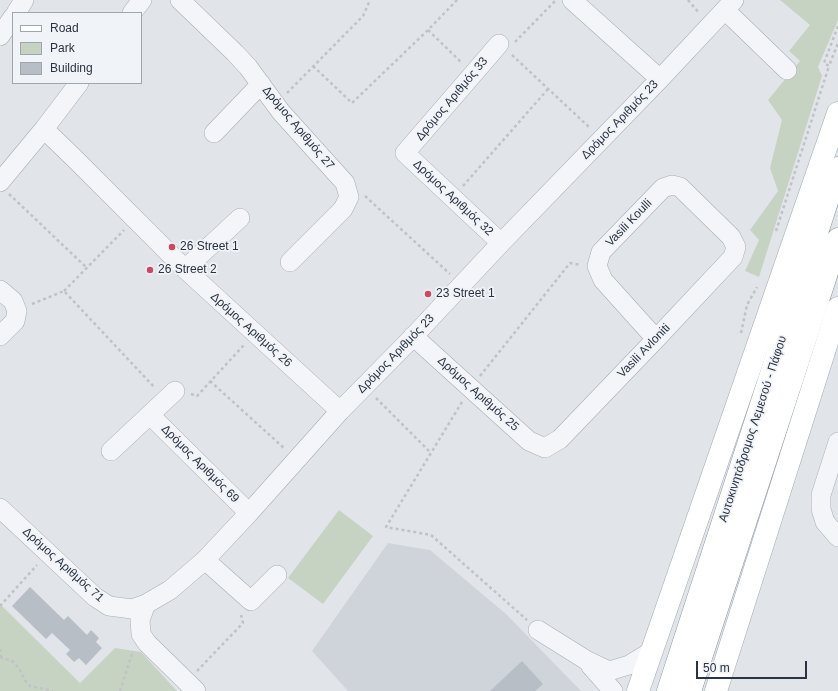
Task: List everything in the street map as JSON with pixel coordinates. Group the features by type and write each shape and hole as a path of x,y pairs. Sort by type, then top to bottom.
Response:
{"main road":[{"path":"638,691 838,113"},
{"name":"Αυτοκινητόδρομος Λεμεσού - Πάφου","path":"668,691 838,168"},
{"name":"Αυτοκινητόδρομος Λεμεσού - Πάφου","path":"690,691 838,239"},
{"path":"716,691 838,308"}],"street":[{"path":"17,12 24,0"},
{"path":"133,12 142,0"},
{"name":"Δρόμος Αριθμός 27","path":"180,0 235,53 261,84 281,112 344,183 349,197 343,209 290,262"},
{"path":"572,0 660,79"},
{"path":"730,5 786,70"},
{"name":"Δρόμος Αριθμός 23","path":"139,606 170,590 205,560 250,513 340,411 414,336 501,243 730,5"},
{"path":"0,36 12,18"},
{"name":"Δρόμος Αριθμός 33","path":"406,154 473,74 503,47"},
{"path":"3,186 78,84"},
{"path":"214,133 261,84"},
{"name":"Δρόμος Αριθμός 26","path":"44,129 185,269 340,411"},
{"name":"Δρόμος Αριθμός 32","path":"406,154 501,243"},
{"name":"Vasili Koulli","path":"597,266 601,252 663,188 672,185 680,187 731,237 736,247"},
{"path":"185,269 240,218"},
{"name":"Vasili Avloniti","path":"545,448 560,439 656,339 732,257 736,247"},
{"path":"597,266 603,280 656,339"},
{"path":"0,290 13,301 17,310 15,320 0,336"},
{"name":"Δρόμος Αριθμός 25","path":"414,336 529,441 545,448"},
{"name":"Δρόμος Αριθμός 69","path":"111,451 170,395"},
{"name":"Δρόμος Αριθμός 69","path":"150,415 250,513"},
{"path":"838,442 821,495 822,510 825,522 838,537"},
{"name":"Δρόμος Αριθμός 71","path":"0,508 101,601 109,606 139,606"},
{"path":"205,560 245,607 277,575"},
{"path":"139,606 140,634 147,643 191,686"},
{"path":"538,630 586,660 609,671 629,665 652,651"},
{"path":"586,660 613,691"}],"path":[{"path":"276,104 363,16 370,0"},
{"path":"313,66 352,103 457,0"},
{"path":"557,0 503,47 602,139"},
{"path":"838,26 824,63 829,66 838,43"},
{"path":"428,30 473,74"},
{"path":"453,198 548,89"},
{"path":"3,186 87,268"},
{"path":"364,195 462,285"},
{"path":"17,310 64,291 134,219"},
{"path":"538,630 431,535 386,528 471,388 570,263 597,266"},
{"path":"64,291 170,395 197,396 255,333"},
{"path":"210,381 297,460"},
{"path":"364,387 431,453"},
{"path":"0,606 48,553"},
{"path":"191,686 243,623 245,607"},
{"path":"0,649 1,657 12,661 19,668 26,682 30,686 53,691"}],"shaded area":[{"path":"388,543 430,550 506,614 581,691 348,691 312,651"}],"green space":[{"path":"780,0 838,0 838,20 818,67 822,76 759,277 745,271 759,240 750,230 778,191 770,168 782,120 768,100 800,61 789,51 810,25"},
{"path":"339,510 373,536 323,604 288,578"},
{"path":"0,604 80,683 115,648 141,652 177,691 0,691"}],"building":[{"path":"30,587 64,620 68,616 87,635 91,630 99,638 96,642 102,648 86,665 79,658 74,662 66,654 70,650 52,633 46,639 12,606"},
{"path":"522,661 543,684 535,691 490,691"}],"place":[{"name":"26 Street 1","path":"172,247"},
{"name":"26 Street 2","path":"150,270"},
{"name":"23 Street 1","path":"428,294"}]}
